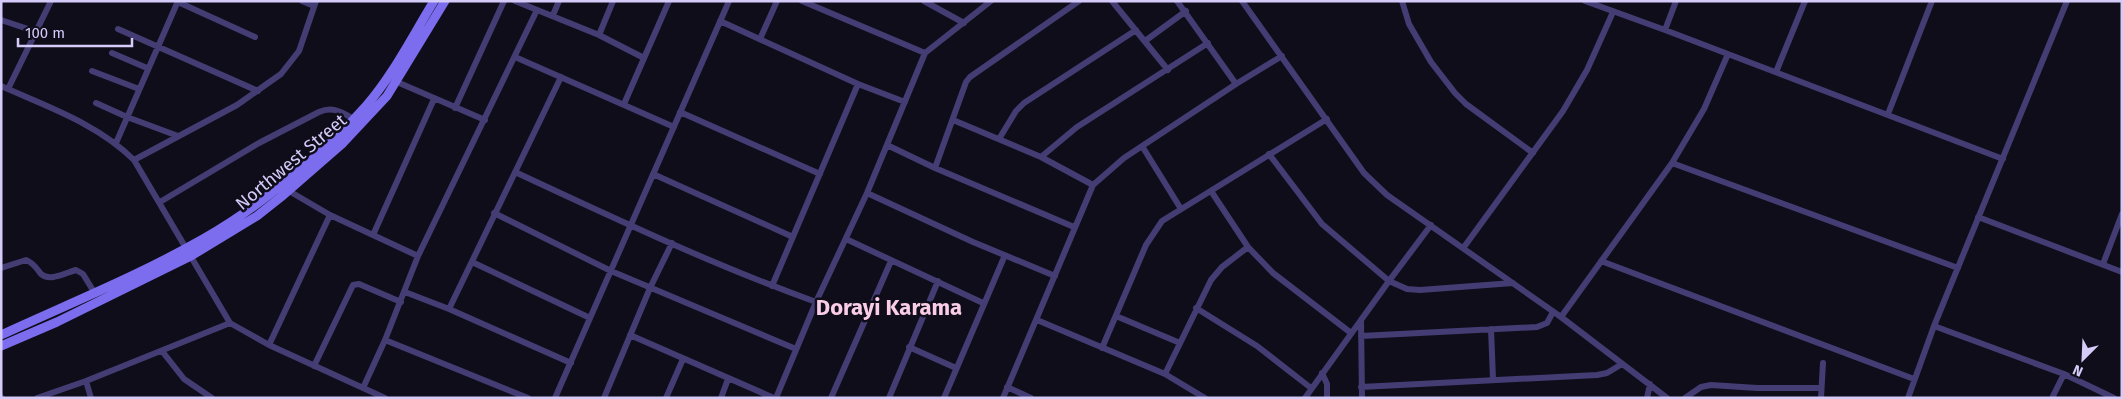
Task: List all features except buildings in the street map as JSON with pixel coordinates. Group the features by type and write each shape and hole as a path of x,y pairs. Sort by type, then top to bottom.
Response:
{"main road":[{"name":"Northwest Street","path":"1,335 94,292 189,252 276,189 354,119 390,74 434,1"},
{"name":"Northwest Street","path":"1,346 57,322 257,216 289,191 343,143 374,111 397,82 446,1"}],"street":[{"path":"8,89 51,1"},
{"path":"134,160 238,105 281,74 299,51 315,4 302,1"},
{"path":"455,108 504,1"},
{"path":"515,1 600,34 644,58"},
{"path":"553,15 558,1"},
{"path":"600,34 613,1"},
{"path":"624,104 669,1"},
{"path":"555,398 729,1"},
{"path":"760,40 778,1"},
{"path":"802,1 925,53"},
{"path":"924,1 964,22"},
{"path":"630,335 775,398 816,302 867,193 925,53 991,1"},
{"path":"935,168 966,82 970,77 1079,1"},
{"path":"1112,1 1168,70"},
{"path":"1177,1 1186,11 1236,84"},
{"path":"1242,1 1364,173 1387,195 1513,282 1667,398"},
{"path":"1402,1 1409,24 1427,54 1455,92 1466,104 1533,153"},
{"path":"1585,1 1888,114 2002,159"},
{"path":"1665,30 1676,1"},
{"path":"1776,72 1805,1"},
{"path":"1888,114 1932,1"},
{"path":"1908,398 1934,326 2067,1"},
{"path":"116,143 147,68 178,2 255,37"},
{"path":"363,388 386,340 418,256 537,10"},
{"path":"1145,41 1186,11"},
{"path":"1464,247 1563,111 1587,70 1613,12"},
{"path":"1,20 37,32"},
{"path":"720,22 858,84 905,102"},
{"path":"118,29 258,91"},
{"path":"999,139 1016,110 1024,103 1136,30"},
{"path":"1041,157 1077,127 1208,43"},
{"path":"112,53 147,68"},
{"path":"1561,317 1672,164 1704,109 1728,54"},
{"path":"1003,398 1093,185 1124,158 1282,56"},
{"path":"515,57 674,127"},
{"path":"92,70 139,89"},
{"path":"450,309 494,213 561,77"},
{"path":"397,82 485,120"},
{"path":"772,286 858,84"},
{"path":"1,86 82,122 116,143 134,160 230,323 314,366 385,398"},
{"path":"373,235 434,99"},
{"path":"96,103 178,136"},
{"path":"160,202 259,143 327,108 334,109 354,119"},
{"path":"680,112 820,174"},
{"path":"1102,348 1154,231 1162,220 1327,119"},
{"path":"953,120 1041,157 1093,185"},
{"path":"887,145 935,168 1074,227"},
{"path":"1142,146 1180,209"},
{"path":"1269,154 1322,224 1389,281 1407,289 1420,290 1513,282"},
{"path":"1672,164 1958,268"},
{"path":"515,172 630,226 772,286 816,302"},
{"path":"653,174 793,237"},
{"path":"289,191 330,215 418,256"},
{"path":"1210,191 1248,247 1282,280 1351,333"},
{"path":"867,193 1055,276"},
{"path":"494,213 611,271 796,349"},
{"path":"2103,264 2122,214"},
{"path":"269,344 330,215"},
{"path":"1978,218 2122,272"},
{"path":"1305,398 1361,318 1431,225"},
{"path":"846,239 983,303"},
{"path":"604,398 650,288 672,243"},
{"path":"1165,374 1196,308 1216,273 1248,247"},
{"path":"944,398 1004,255"},
{"path":"1,268 26,260 33,263 42,275 50,278 76,270 83,274 94,292"},
{"path":"831,398 891,261"},
{"path":"1601,261 1914,379"},
{"path":"472,262 590,318"},
{"path":"889,398 938,282"},
{"path":"314,366 353,285 359,284 401,302"},
{"path":"405,292 450,309 571,363"},
{"path":"1196,308 1257,346 1311,388"},
{"path":"1361,336 1544,326 1548,323 1553,312"},
{"path":"1116,316 1180,343"},
{"path":"1361,318 1362,398"},
{"path":"1037,320 1165,374 1206,398"},
{"path":"37,398 86,381 230,323"},
{"path":"1934,326 2064,374 2114,398"},
{"path":"1491,329 1493,379"},
{"path":"386,340 528,398"},
{"path":"909,347 956,368"},
{"path":"162,351 184,379 212,398"},
{"path":"666,398 683,359"},
{"path":"1821,398 1823,363"},
{"path":"1362,387 1597,375 1607,374 1622,364"},
{"path":"1322,373 1327,384 1327,398"},
{"path":"2052,398 2064,374"},
{"path":"720,398 728,379"},
{"path":"86,381 91,398"},
{"path":"1647,398 1650,384"},
{"path":"1685,398 1701,387 1710,385 1757,388 1821,388"},
{"path":"1007,388 1031,398"}],"district":[{"name":"Dorayi Karama","path":"889,307"}]}
